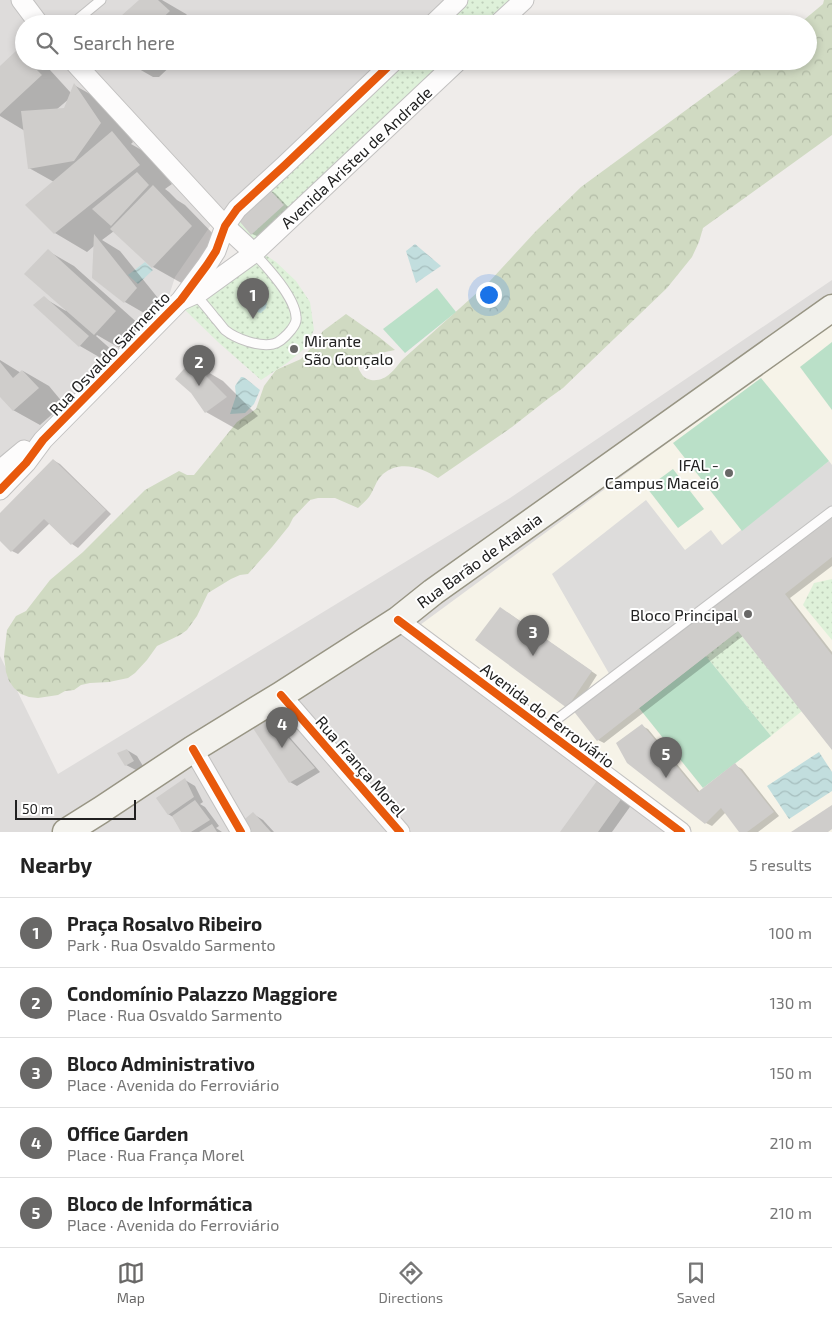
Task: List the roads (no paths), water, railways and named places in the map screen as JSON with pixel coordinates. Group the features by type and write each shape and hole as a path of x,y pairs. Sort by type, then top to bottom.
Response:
{"main road":[{"name":"Rua Barão de Atalaia","path":"66,832 193,749 398,620 433,592 832,308"}],"street":[{"path":"21,0 32,15"},
{"path":"442,15 458,0"},
{"path":"508,15 524,0"},
{"path":"81,70 226,226 254,253"},
{"path":"226,226 237,209 285,166 385,70"},
{"name":"Avenida Aristeu de Andrade","path":"254,253 448,70"},
{"name":"Rua Osvaldo Sarmento","path":"0,490 26,463 43,440 188,297 216,251 226,226"},
{"name":"Rua Osvaldo Sarmento","path":"188,297 200,292 254,253"},
{"name":"Rua Osvaldo Sarmento","path":"0,470 23,450 43,440"},
{"name":"Avenida do Ferroviário","path":"398,620 681,832"},
{"name":"Rua França Morel","path":"281,695 400,832"},
{"path":"193,749 241,832"}],"lane":[{"path":"83,15 101,0"},
{"path":"188,297 226,330 248,342 274,344 288,334 296,323 295,310 292,301 254,253"},
{"path":"544,730 832,511"}],"water":[{"path":"415,244 441,266 416,283 406,251"},
{"path":"145,262 153,270 138,284 128,275"},
{"path":"260,295 267,301 266,308 261,313 249,310 247,305 248,297"},
{"path":"241,377 260,390 254,404 245,413 230,414 236,396 235,386"},
{"path":"819,752 832,772 832,791 789,819 767,786"}],"place":[{"name":"Praça Rosalvo Ribeiro","path":"253,319"},
{"name":"Mirante São Gonçalo","path":"294,349"},
{"name":"Condomínio Palazzo Maggiore","path":"199,386"},
{"name":"IFAL - Campus Maceió","path":"729,473"},
{"name":"Bloco Principal","path":"748,614"},
{"name":"Bloco Administrativo","path":"533,656"},
{"name":"Office Garden","path":"282,748"},
{"name":"Bloco de Informática","path":"666,778"}]}
